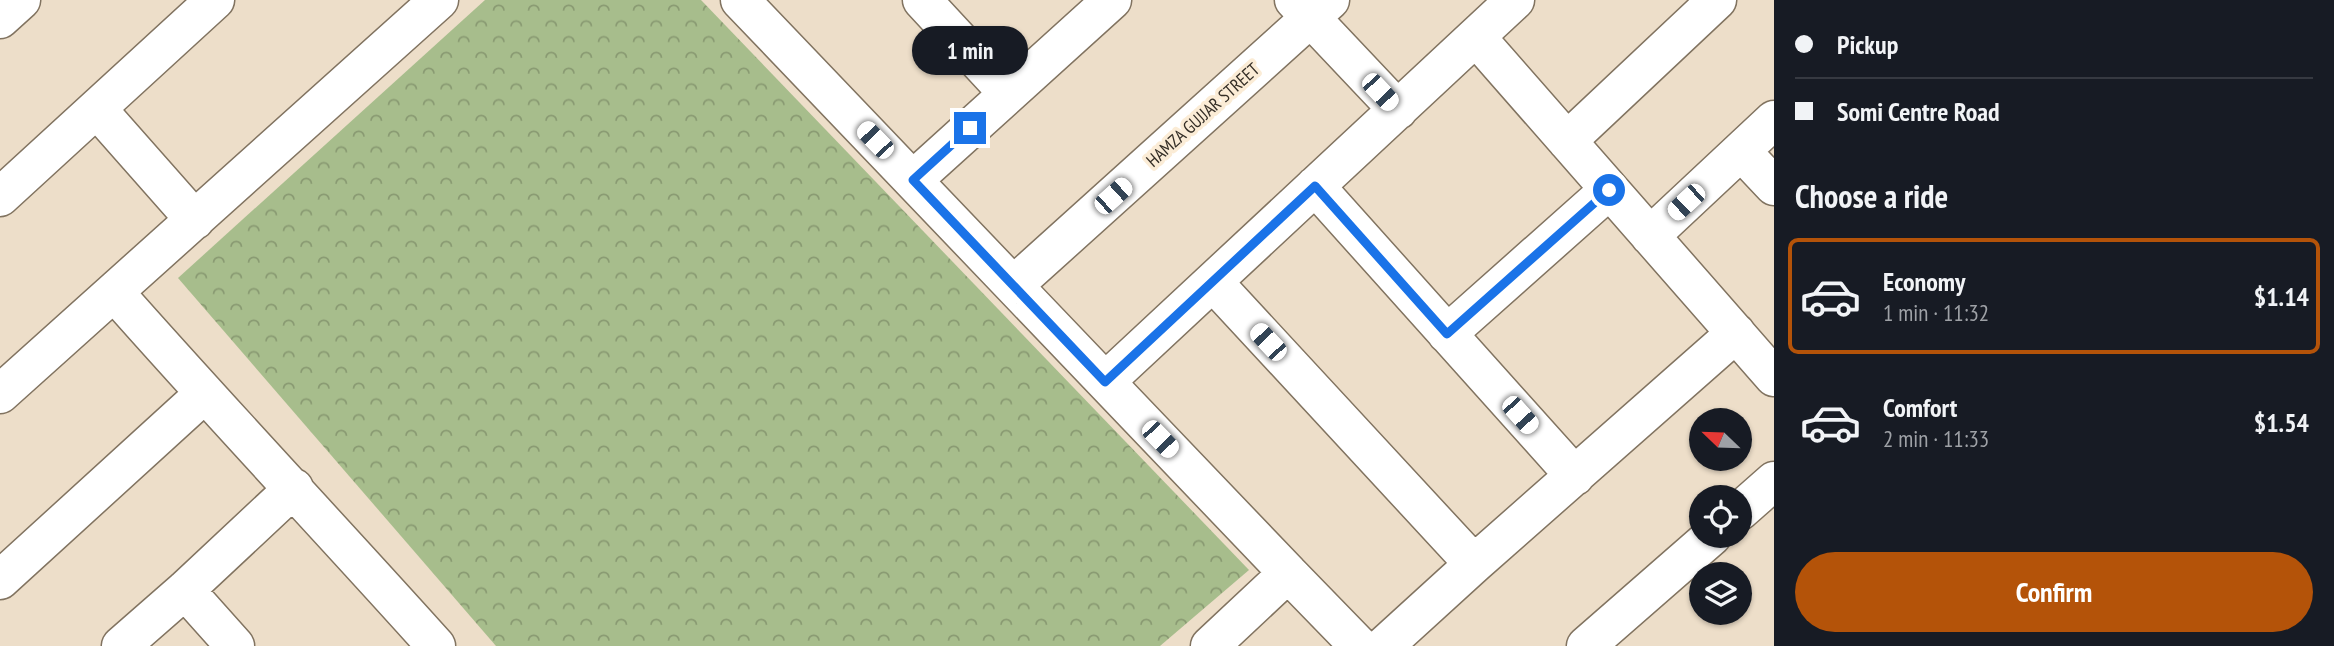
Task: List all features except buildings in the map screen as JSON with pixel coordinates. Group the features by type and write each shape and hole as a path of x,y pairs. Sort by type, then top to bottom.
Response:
{"street":[{"path":"0,197 215,0"},
{"path":"0,394 439,0"},
{"path":"740,0 1359,646"},
{"path":"922,0 1009,93"},
{"path":"1105,382 1516,0"},
{"path":"1567,141 1717,0"},
{"path":"913,180 1110,1"},
{"path":"1312,6 1398,110"},
{"name":"HAMZA GUJJAR STREET","path":"1014,285 1312,6"},
{"path":"1476,37 1774,377"},
{"path":"96,109 195,220"},
{"path":"1650,236 1774,120"},
{"path":"1741,151 1774,186"},
{"path":"1315,186 1575,476"},
{"path":"1447,334 1609,190"},
{"path":"1213,282 1474,564"},
{"path":"115,293 204,394 294,488 436,646"},
{"path":"1384,646 1736,333"},
{"path":"0,580 204,394"},
{"path":"1752,500 1774,481"},
{"path":"121,646 294,488"},
{"path":"1586,646 1698,548"},
{"path":"1210,646 1288,573"},
{"path":"185,590 235,646"}],"green space":[{"path":"485,0 701,0 1249,570 1160,646 496,646 178,278"}],"route":[{"path":"970,128 913,180 1105,382 1315,186 1447,334 1609,190"}]}
